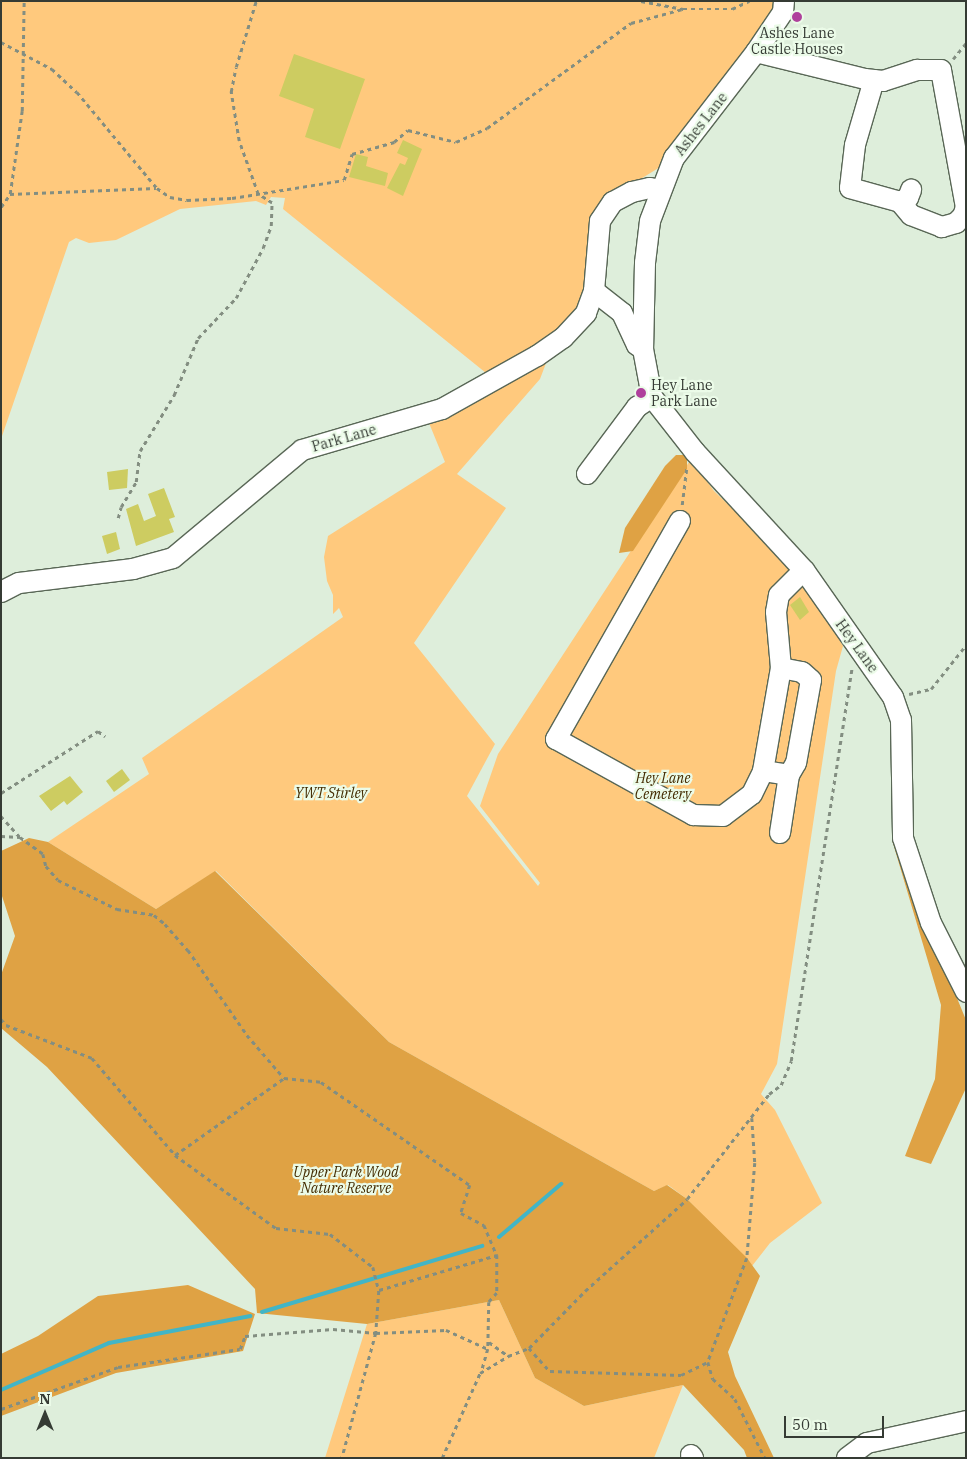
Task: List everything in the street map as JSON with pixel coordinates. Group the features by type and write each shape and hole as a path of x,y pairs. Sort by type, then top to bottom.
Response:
{"street":[{"name":"Ashes Lane","path":"644,349 645,263 650,221 661,190 674,158 756,52 783,12 784,1"},
{"path":"756,52 883,81 917,70 941,70 966,207 963,216 956,223 942,227 911,215 905,196 850,188 855,145 874,80"},
{"name":"Park Lane","path":"1,592 19,583 133,569 173,558 302,450 442,409 538,356 563,338 586,313 594,291 600,221 613,202 632,192 650,188 661,190"},
{"path":"594,291 622,312 637,345 644,349"},
{"name":"Hey Lane","path":"644,349 652,396 695,452 804,570 893,697 901,720 903,838 931,923 966,992"},
{"path":"587,474 637,407 652,396"},
{"path":"680,521 556,739 693,815 723,816 752,794 763,771 781,668 776,612 779,595 804,570"},
{"path":"780,833 789,775 796,763 811,680 802,672 781,668"},
{"path":"763,771 789,775"},
{"path":"847,1458 867,1443 966,1421"}],"path":[{"path":"1,207 10,194 22,111 24,1"},
{"path":"118,518 121,507 136,482 140,451 174,395 198,338 236,298 263,248 271,226 272,204 258,194 239,141 231,92 236,67 256,1"},
{"path":"641,1 683,9 732,9 749,1"},
{"path":"1,42 52,69 77,92 157,188 170,197 187,200 258,194 344,180 352,154 394,142 408,130 456,142 487,128 631,23 683,9"},
{"path":"941,70 966,43"},
{"path":"10,194 157,188"},
{"path":"680,521 687,460 695,452"},
{"path":"893,697 931,689 966,645"},
{"path":"480,1373 508,1356 529,1348 585,1292 687,1198 769,1094 781,1085 791,1062 853,663 864,654"},
{"path":"1,792 98,731 105,736"},
{"path":"1,816 20,837 43,854 46,866 58,880 117,909 154,914 165,924 188,950 247,1035 284,1078"},
{"path":"1,836 20,837"},
{"path":"1,1019 6,1025 92,1058 174,1155 276,1228 330,1234 373,1267 379,1290 376,1333 342,1458"},
{"path":"174,1155 284,1078 321,1082 470,1185 461,1213 484,1225 497,1255 496,1293 489,1302 488,1349 480,1373 442,1458"},
{"path":"752,1117 755,1163 747,1258 708,1362 713,1380 735,1399 765,1458"},
{"path":"379,1290 497,1255"},
{"path":"1,1409 118,1367 240,1350 245,1336 333,1329 376,1333 446,1330 488,1349"},
{"path":"489,1341 508,1356"},
{"path":"529,1348 550,1371 681,1376 708,1362"}],"green space":[{"path":"1,1 777,1 753,45 665,164 600,204 596,210 588,293 563,331 491,377 283,209 285,198 271,197 266,205 256,201 180,209 116,240 89,243 76,238 69,242 1,439"},
{"path":"548,358 540,379 457,474 506,508 414,643 495,744 467,796 538,886 540,883 480,806 498,754 691,459 714,491 787,561 828,617 843,646 836,671 777,1064 761,1094 775,1110 822,1203 770,1243 752,1266 687,1199 668,1185 654,1191 389,1042 216,871 156,909 48,842 149,774 142,758 343,617 339,608 333,614 333,595 327,581 324,557 328,536 445,462 429,423"},
{"path":"676,455 687,455 687,469 633,551 619,553 625,528 665,466"},
{"name":"Upper Park Wood Nature Reserve","path":"29,838 48,842 156,909 215,871 389,1042 654,1191 667,1185 687,1199 747,1258 760,1276 728,1352 735,1376 774,1458 747,1458 744,1450 683,1385 584,1406 535,1378 499,1300 367,1324 257,1313 255,1289 47,1067 1,1028 1,975 15,936 1,893 1,851"},
{"path":"892,840 966,1020 966,1088 931,1164 905,1156 935,1079 941,1005"},
{"path":"188,1285 255,1314 243,1351 116,1373 1,1416 1,1354 38,1336 98,1296"},
{"path":"499,1300 535,1378 584,1406 683,1385 654,1458 325,1458 367,1324"}],"building":[{"path":"294,54 365,79 340,149 305,137 314,109 279,96"},
{"path":"403,140 422,149 403,196 387,188 400,163 405,165 408,158 397,153"},
{"path":"356,154 368,157 366,166 388,173 385,186 349,177"},
{"path":"128,469 127,488 109,490 107,472"},
{"path":"164,488 175,517 169,519 174,532 136,546 126,509 138,504 144,521 156,516 148,494"},
{"path":"116,532 120,549 107,554 102,536"},
{"path":"800,597 809,612 800,620 790,605"},
{"path":"122,769 130,780 114,792 106,781"},
{"path":"70,776 83,792 67,805 64,801 51,811 39,796"}],"waterway":[{"path":"499,1237 561,1184"},
{"path":"262,1312 482,1246"},
{"path":"1,1390 109,1343 250,1316"}],"place":[{"name":"Ashes Lane Castle Houses","path":"797,17"},
{"name":"Hey Lane Park Lane","path":"641,393"}],"park label":[{"name":"Hey Lane Cemetery","path":"663,786"},
{"name":"YWT Stirley","path":"331,793"}]}
